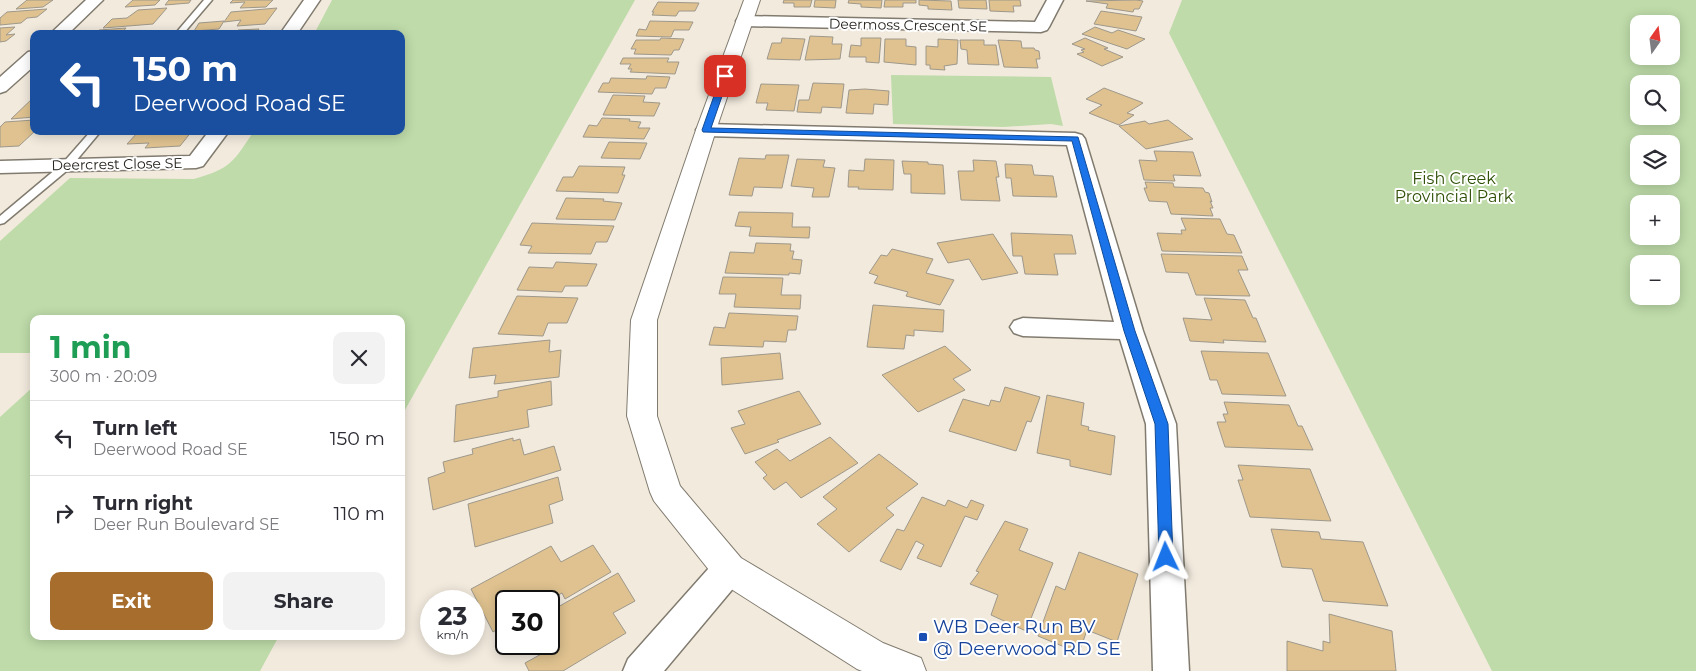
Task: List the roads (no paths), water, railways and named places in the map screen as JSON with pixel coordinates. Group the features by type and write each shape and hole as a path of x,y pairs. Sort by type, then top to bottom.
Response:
{"street":[{"path":"62,30 96,0"},
{"path":"291,30 312,0"},
{"name":"Deermoss Crescent SE","path":"748,11 1041,27 1055,0"},
{"path":"748,11 706,130 644,320 642,416 666,492 729,569 870,656 907,671"},
{"path":"0,87 30,60"},
{"path":"706,130 1075,139 1130,331 1161,424 1171,671"},
{"name":"Deercrest Close SE","path":"0,167 196,162 215,135"},
{"path":"1023,327 1130,331"},
{"path":"641,671 729,569"}],"lane":[{"path":"182,30 208,0"},
{"path":"0,220 66,166 93,135"}],"place":[{"name":"WB Deer Run BV @ Deerwood RD SE","path":"923,637"}],"park label":[{"name":"Fish Creek Provincial Park","path":"1454,187"}]}
